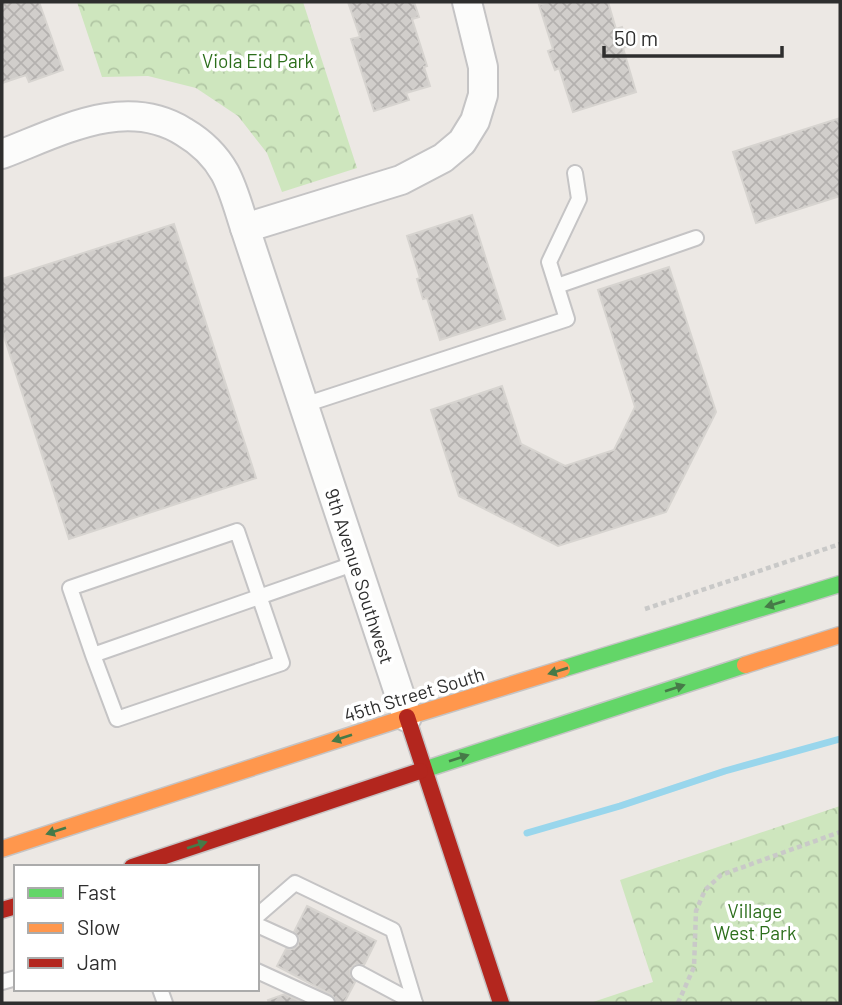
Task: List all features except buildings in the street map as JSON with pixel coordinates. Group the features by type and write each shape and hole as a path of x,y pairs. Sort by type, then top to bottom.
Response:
{"main road":[{"name":"45th Street South","path":"2,849 407,717 840,584"},
{"path":"138,865 424,769 840,635"},
{"name":"9th Avenue Southwest","path":"407,717 501,1003"},
{"path":"61,848 159,798"}],"street":[{"path":"245,228 401,180 443,158 462,142 475,121 483,95 483,67 467,2"},
{"name":"9th Avenue Southwest","path":"2,154 97,118 136,115 169,122 203,143 225,173 407,717"}],"lane":[{"path":"304,405 567,319 549,262 579,199 575,173"},
{"path":"557,286 696,238"},
{"path":"237,531 282,663 117,719 93,655 70,588 237,531"},
{"path":"93,655 356,563"},
{"path":"259,914 295,883 393,930 415,1003"},
{"path":"259,926 290,940"},
{"path":"259,972 327,1003"},
{"path":"359,973 415,1003"}],"path":[{"path":"678,1003 694,967 696,911 705,890 721,875 840,832"}],"green space":[{"name":"Viola Eid Park","path":"77,2 303,2 357,168 282,192 267,153 238,116 196,88 148,76 102,77"},
{"name":"Village West Park","path":"840,806 840,1003 590,1003 653,982 620,880"}],"waterway":[{"path":"527,833 725,771 840,739"}],"traffic: fast":[{"path":"562,669 840,584"},
{"path":"420,771 745,665"}],"traffic: slow":[{"path":"745,665 840,635"},
{"path":"2,849 562,669"}],"traffic: jam":[{"path":"407,717 501,1003"},
{"path":"138,865 420,771"},
{"path":"2,910 14,907"}]}
